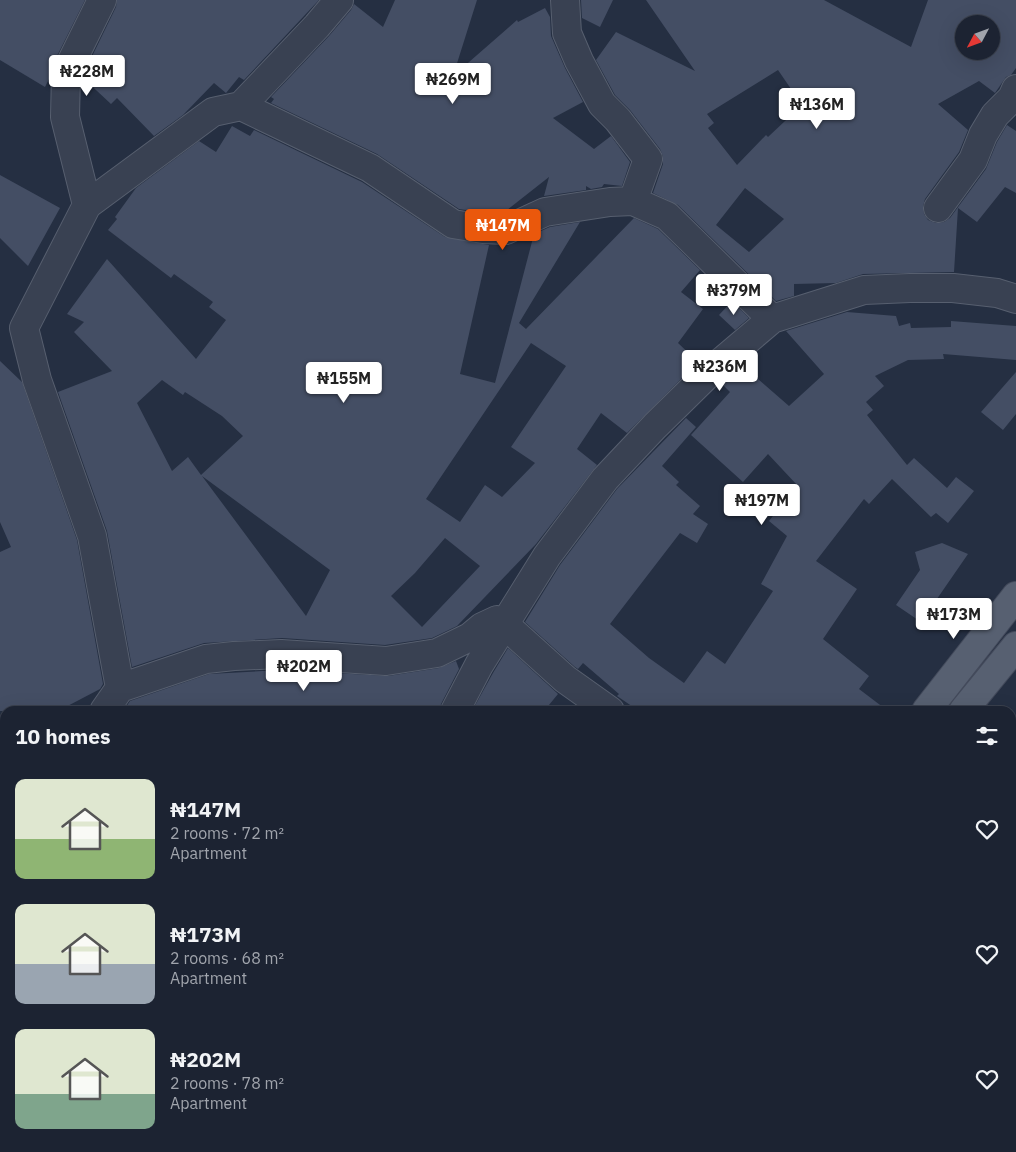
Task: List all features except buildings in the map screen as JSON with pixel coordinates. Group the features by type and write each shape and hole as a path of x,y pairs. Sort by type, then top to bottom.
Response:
{"main road":[{"path":"930,706 1016,596"},
{"path":"967,706 1016,646"}],"street":[{"path":"87,205 65,118 66,73 102,0"},
{"path":"120,688 92,536 37,380 24,328 87,205 213,112 241,106 339,0"},
{"path":"565,0 567,33 579,61 602,104 618,120 648,159 633,201"},
{"path":"938,208 973,160 983,135 995,116 1012,98 1016,89"},
{"path":"241,106 370,168 454,224 483,229 506,230 545,212 633,201 667,216 772,319"},
{"path":"458,706 479,665 547,556 605,479 713,369 772,319 864,290 953,288 997,293 1016,299"},
{"path":"107,706 120,688 206,659 234,656 300,655 386,661 437,653 470,637 482,627 497,620 504,624 565,679 603,706"}]}
